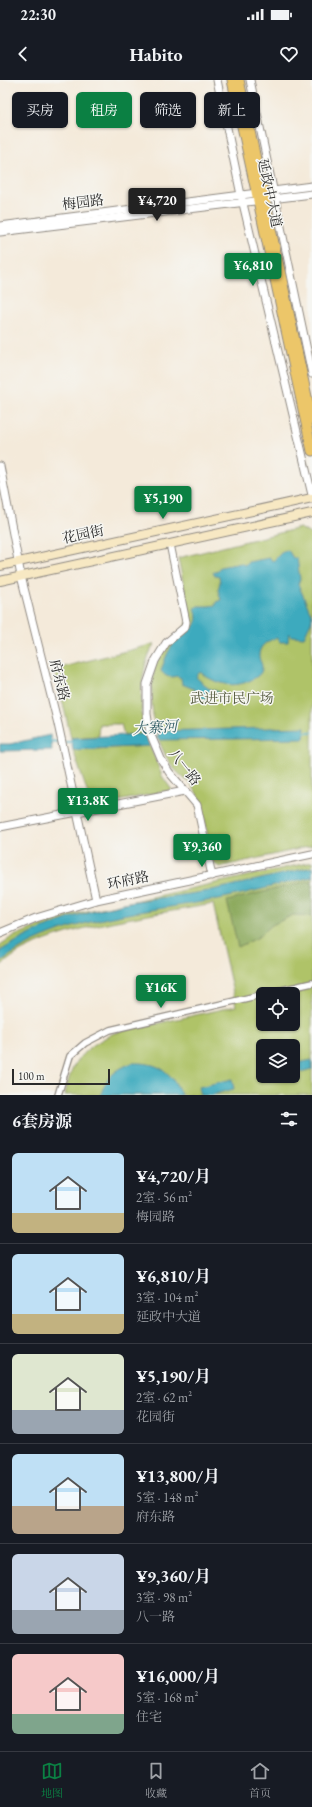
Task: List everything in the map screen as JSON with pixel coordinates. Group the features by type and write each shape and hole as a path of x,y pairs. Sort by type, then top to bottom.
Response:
{"main road":[{"name":"延政中大道","path":"232,80 312,420"},
{"name":"延政中大道","path":"239,80 260,197 312,451"},
{"name":"花园街","path":"0,566 312,497"},
{"name":"花园街","path":"0,581 312,513"}],"street":[{"path":"217,80 242,198 312,497"},
{"path":"250,80 312,374"},
{"name":"梅园路","path":"0,226 260,197 312,186"},
{"name":"梅园路","path":"274,194 312,194"},
{"name":"梅园路","path":"0,232 242,198"},
{"name":"府东路","path":"0,466 21,576 60,735 96,900"},
{"name":"八一路","path":"170,544 186,622 185,627 166,642 155,661 147,684 147,714 150,733 156,749 169,772 197,805 212,876"},
{"path":"0,827 185,791"},
{"name":"环府路","path":"0,933 36,918 96,900 312,854"},
{"path":"58,1095 70,1056 85,1043 110,1030 312,983"}],"green space":[{"name":"武进市民广场","path":"300,528 312,535 312,846 219,867 212,861 204,814 195,790 170,763 159,741 153,718 152,694 154,670 161,654 183,629 190,615 178,558"},
{"path":"154,644 149,654 143,676 141,699 144,734 124,735 121,724 99,724 98,736 71,738 55,669"},
{"path":"150,746 162,776 172,790 98,805 90,800 73,750"},
{"path":"312,862 312,1095 65,1095 71,1073 80,1057 94,1045 114,1033 236,1006 213,904 91,926 44,941 23,950 0,966 0,945 12,937 60,917"},
{"path":"312,880 312,916 293,915 272,925 257,938 238,947 227,901"}],"water":[{"path":"288,550 293,558 297,558 300,579 298,584 312,616 311,622 304,637 292,636 289,633 288,642 280,642 277,638 264,644 259,653 262,670 259,675 249,681 236,685 223,684 205,676 200,672 196,677 208,688 219,692 216,697 214,696 209,700 196,696 194,689 182,684 181,678 177,676 166,676 161,671 171,648 177,640 194,625 197,615 195,608 198,606 216,605 216,602 221,600 218,590 220,582 219,577 214,575 213,572 216,572 220,567 241,563 244,565 248,562 269,558 273,561 283,551"},
{"path":"305,727 304,738 160,740 157,731"},
{"path":"144,734 150,746 73,750 71,738"},
{"path":"50,735 52,750 0,751 0,744 10,744"},
{"path":"312,867 312,877 230,897 123,915 71,927 46,936 22,948 0,962 0,951 15,942 63,920 79,915 130,902 216,889"},
{"path":"312,1060 312,1069 300,1072 300,1063"},
{"path":"132,1063 157,1066 168,1074 173,1080 181,1095 101,1095 108,1079 116,1071"},
{"path":"232,1079 234,1089 211,1095 201,1095 199,1087"}],"waterway":[{"name":"大寨河","path":"303,732 312,732"},
{"name":"大寨河","path":"143,739 161,738"},
{"name":"大寨河","path":"50,741 59,742"},
{"name":"大寨河","path":"63,742 73,742"}]}
